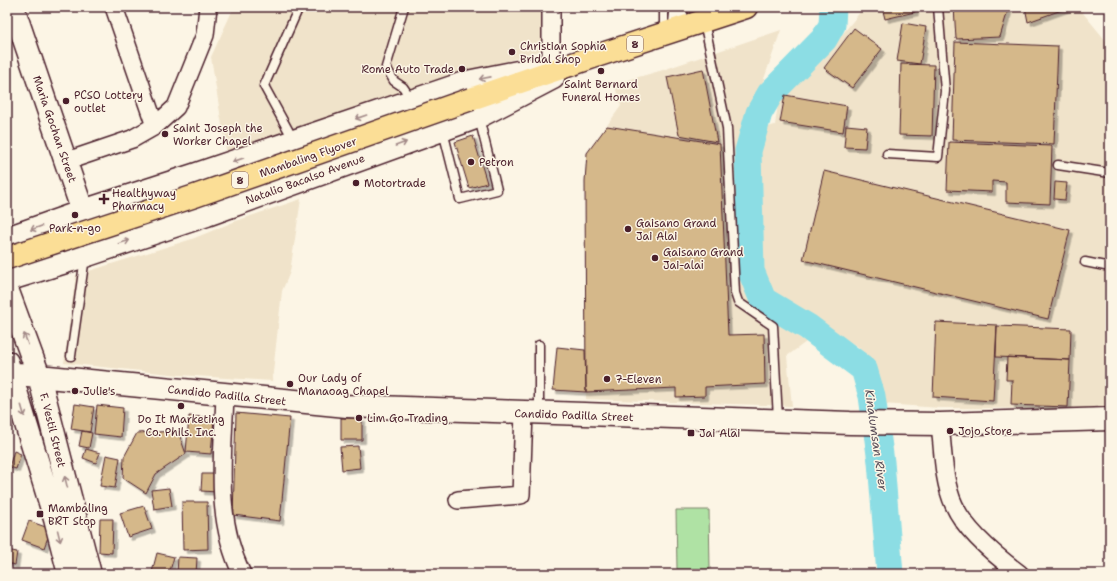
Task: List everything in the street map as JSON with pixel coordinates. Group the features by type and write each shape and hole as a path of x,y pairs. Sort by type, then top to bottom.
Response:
{"main road":[{"name":"Maria Gochan Street","path":"13,7 83,211 90,254"},
{"name":"Natalio Bacalso Avenue","path":"7,280 207,215 443,129 475,108 551,72 746,7"},
{"name":"Natalio Bacalso Avenue","path":"7,238 467,82 551,72"},
{"name":"Mambaling Flyover","path":"7,258 195,196 475,108"},
{"name":"F. Vestil Street","path":"7,288 39,376 90,574"},
{"name":"Candido Padilla Street","path":"9,369 39,376 347,406 850,423 940,424 1110,419"},
{"name":"F. Vestil Street","path":"9,369 55,519 69,574"}],"street":[{"path":"114,7 155,126"},
{"path":"67,161 132,139 155,126 176,107 205,35 208,7"},
{"path":"551,7 551,72"},
{"path":"671,32 680,7"},
{"path":"225,395 222,485 225,522 231,546 242,574"},
{"path":"458,500 521,495 531,413"},
{"path":"940,424 946,480 954,506 971,530 1000,560 1020,574"}],"lane":[{"path":"294,141 264,86 299,7"},
{"path":"404,7 386,67 394,81 403,87 412,100"},
{"path":"664,7 671,32"},
{"path":"886,154 938,157 945,91 938,7"},
{"path":"703,22 727,128 734,293 738,302 773,326 778,420"},
{"path":"443,129 460,199 497,190 475,108"},
{"path":"1058,165 1110,172"},
{"path":"71,356 90,254"},
{"path":"1085,262 1110,267"},
{"path":"531,413 539,345"}],"shaded area":[{"path":"234,7 545,7 545,49 329,118 227,156 211,57"},
{"path":"872,7 1083,7 1083,13 1107,42 1110,42 1110,409 940,408 883,404 868,357 857,346 816,324 779,298 762,281 756,250 760,129 775,125 778,104 822,60 861,11"},
{"name":"Gaisano Grand Jai-alai","path":"781,30 740,148 743,278 760,302 785,328 806,342 787,356 792,406 586,399 585,181 587,153 621,106 614,84 663,70"},
{"path":"301,199 290,272 282,291 272,381 180,375 64,363 76,275 192,239 236,221"}],"green space":[{"path":"676,510 709,510 710,569 677,569"}],"building":[{"path":"882,7 914,7 915,12 885,19"},
{"path":"954,7 1009,7 1000,37 956,39"},
{"path":"1025,7 1070,7 1028,22"},
{"path":"903,23 926,27 920,64 897,61"},
{"path":"854,28 882,49 852,88 824,68"},
{"path":"955,42 1058,46 1054,144 952,140"},
{"path":"901,64 934,65 932,136 899,135"},
{"path":"703,69 717,142 679,135 667,77"},
{"path":"785,95 847,106 843,132 780,122"},
{"path":"846,125 867,127 865,148 844,147"},
{"name":"Gaisano Grand Jai-alai","path":"607,126 720,144 728,335 764,334 765,384 705,387 705,396 676,397 676,388 586,392 585,181 587,153"},
{"name":"Petron","path":"473,136 487,183 469,188 455,142"},
{"path":"949,142 1052,146 1050,204 1006,202 1006,182 992,181 992,192 947,190"},
{"path":"824,171 1070,230 1048,319 803,260"},
{"path":"1055,182 1067,183 1065,200 1054,199"},
{"path":"936,322 997,325 993,401 933,397"},
{"path":"997,326 1071,329 1070,360 996,357"},
{"path":"557,347 585,350 586,392 553,390"},
{"path":"1007,357 1070,360 1068,407 1011,405 1012,380 1006,380"},
{"path":"75,404 94,407 90,432 71,429"},
{"path":"97,405 123,408 121,437 94,434"},
{"path":"236,413 290,418 280,521 233,515"},
{"path":"189,416 214,418 211,454 186,452"},
{"path":"341,418 362,418 362,440 341,440"},
{"path":"82,431 92,433 89,448 79,446"},
{"path":"178,431 186,454 156,474 146,493 123,478 124,457 137,433"},
{"path":"358,446 360,468 342,470 340,447"},
{"path":"86,449 100,453 96,463 83,458"},
{"path":"14,451 21,454 16,469 9,467"},
{"path":"106,455 120,458 115,488 100,486"},
{"path":"202,474 217,474 217,492 201,491"},
{"path":"169,488 172,506 154,509 151,490"},
{"path":"182,502 207,502 208,549 183,550"},
{"path":"144,506 152,529 128,537 120,513"},
{"path":"100,519 113,519 112,553 99,552"},
{"path":"29,521 51,529 44,548 22,540"},
{"path":"7,550 17,552 15,565 7,563"},
{"path":"157,553 174,557 169,574 152,572"},
{"path":"178,557 197,558 196,574 177,574"}],"waterway":[{"name":"Kinalumsan River","path":"833,7 832,25 824,39 770,94 759,113 748,151 751,271 763,300 808,327 864,369 872,396 881,462 890,574"}],"place":[{"name":"Christian Sophia Bridal Shop","path":"512,52"},
{"name":"Rome Auto Trade","path":"462,69"},
{"name":"Saint Bernard Funeral Homes","path":"601,71"},
{"name":"PCSO Lottery outlet","path":"66,101"},
{"name":"Saint Joseph the Worker Chapel","path":"165,134"},
{"name":"Petron","path":"471,162"},
{"name":"Motortrade","path":"356,183"},
{"name":"Healthyway Pharmacy","path":"104,199"},
{"name":"Park-n-go","path":"75,215"},
{"name":"Gaisano Grand Jai Alai","path":"628,229"},
{"name":"Gaisano Grand Jai-alai","path":"655,258"},
{"name":"7-Eleven","path":"607,379"},
{"name":"Our Lady of Manaoag Chapel","path":"290,384"},
{"name":"Julie's","path":"75,391"},
{"name":"Do It Marketing Co. Phils. Inc.","path":"181,406"},
{"name":"Lim Go Trading","path":"359,418"},
{"name":"Jojo Store","path":"950,431"},
{"name":"Jai Alai","path":"691,433"},
{"name":"Mambaling BRT Stop","path":"40,514"}]}
